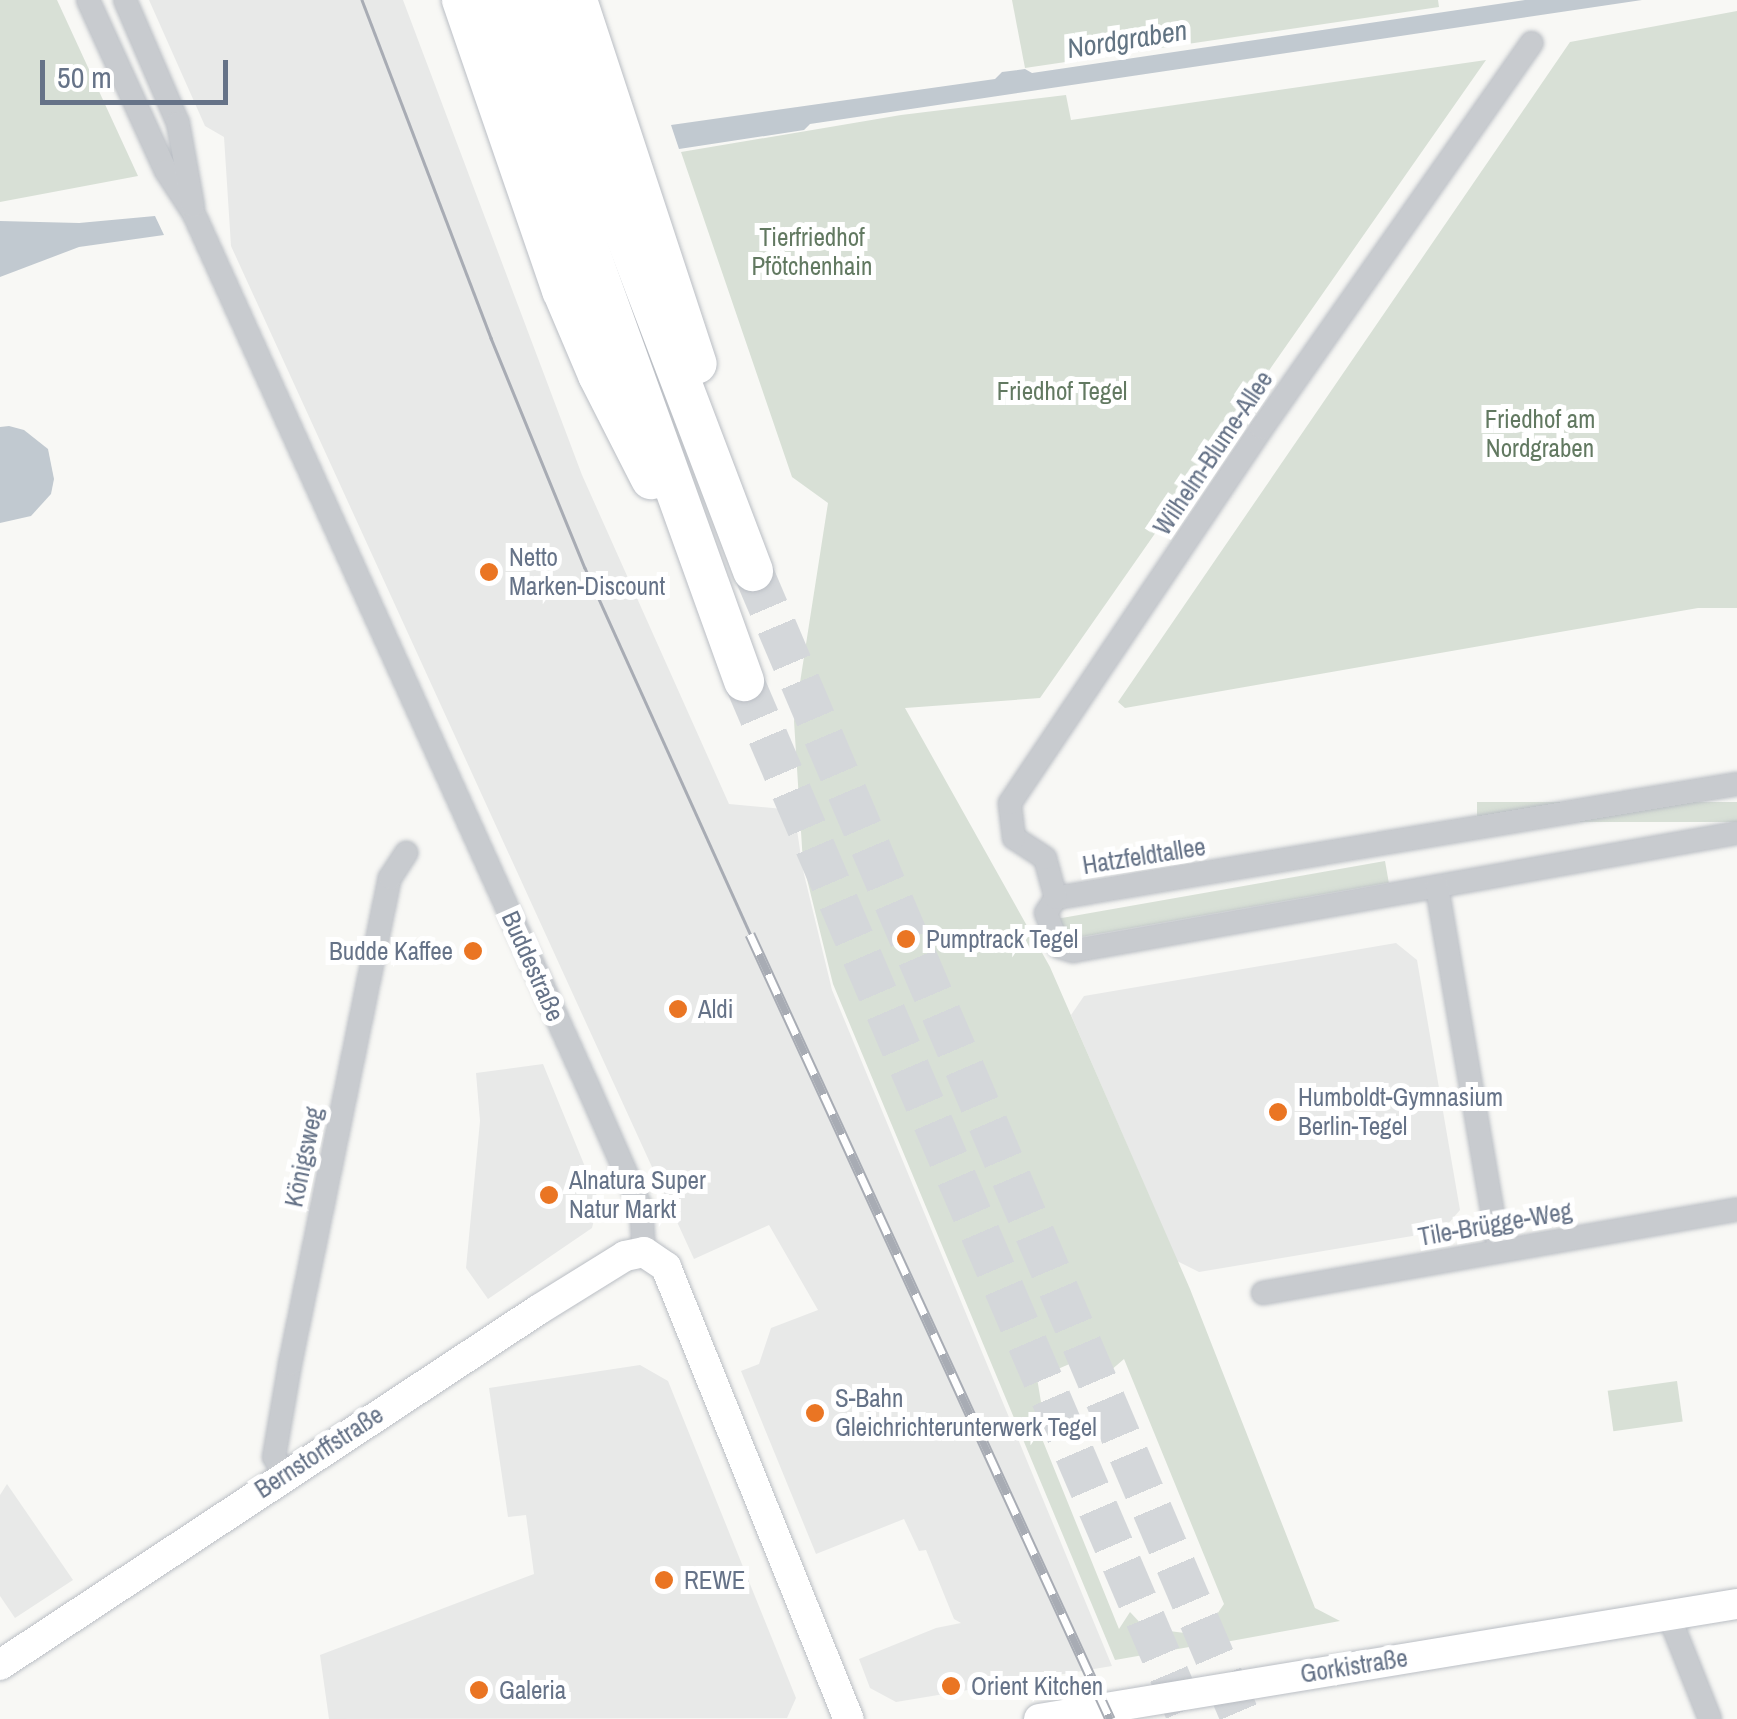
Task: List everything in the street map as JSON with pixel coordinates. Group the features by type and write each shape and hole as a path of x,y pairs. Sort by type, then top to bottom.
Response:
{"highway":[{"path":"462,0 562,290 598,376 713,586"},
{"path":"499,0 744,681"},
{"path":"536,0 753,572"},
{"path":"577,0 693,346 728,510"}],"main road":[{"name":"Bernstorffstraße","path":"0,1665 552,1301 625,1256 644,1252"},
{"path":"644,1252 666,1267 849,1719"},
{"name":"Gorkistraße","path":"1039,1719 1737,1604"}],"street":[{"name":"Buddestraße","path":"88,0 166,172 194,214 641,1207 644,1252"},
{"name":"Buddestraße","path":"125,0 178,123 194,214"},
{"name":"Wilhelm-Blume-Allee","path":"1056,898 1045,858 1014,838 1010,804 1262,428 1532,43"},
{"name":"Hatzfeldtallee","path":"1737,784 1056,898 1046,913 1059,947 1073,952 1737,833"},
{"name":"Königsweg","path":"285,1474 274,1456 290,1364 390,878 406,853"},
{"path":"1437,887 1499,1251"},
{"name":"Tile-Brügge-Weg","path":"1263,1294 1737,1209"},
{"path":"1669,1616 1710,1719"}],"shaded area":[{"path":"149,0 403,0 582,475 729,804 794,810 803,870 832,990 1112,1666 896,1702 870,1688 859,1659 936,1628 961,1623 954,1619 926,1550 919,1551 904,1519 816,1554 741,1371 759,1364 771,1328 818,1310 769,1225 694,1259 231,246 224,137 205,126"},
{"path":"1525,0 1642,0 810,124 804,130 679,149 671,125 995,79 1002,72 1025,69 1032,73"},
{"path":"155,216 164,235 79,247 0,277 0,221 79,223"},
{"path":"0,427 24,430 48,449 54,479 51,494 31,516 0,523"},
{"name":"Humboldt-Gymnasium Berlin-Tegel","path":"1396,943 1417,960 1460,1210 1442,1231 1199,1272 1177,1261 1071,1015 1084,996"},
{"path":"543,1064 599,1201 592,1228 488,1299 466,1268 480,1121 476,1073"},
{"path":"640,1365 668,1381 796,1698 787,1718 329,1719 320,1655 534,1574 526,1515 508,1517 489,1388"},
{"path":"7,1484 73,1580 15,1618 0,1596 0,1495"}],"green space":[{"path":"0,0 57,0 138,176 0,202"},
{"path":"1012,0 1438,0 1439,7 1025,68"},
{"name":"Friedhof am Nordgraben","path":"1737,11 1737,608 1698,608 1125,708 1118,702 1570,42"},
{"path":"1486,60 1040,698 905,708 1050,967 1190,1289 1315,1608 1340,1621 1220,1643 1211,1623 1224,1604 1124,1359 1110,1371 1102,1350 1037,1378 1042,1408 1034,1419 1119,1629 1130,1612 1145,1628 1185,1633 1195,1646 1115,1660 833,984 803,863 794,721 828,503 792,477 681,152 901,115 1066,95 1071,120"},
{"path":"1477,802 1737,802 1737,822 1477,822"},
{"path":"1385,861 1389,883 1060,941 1056,919"},
{"path":"1677,1381 1683,1422 1613,1431 1608,1391"}],"tunnel":[{"path":"753,571 1241,1719"},
{"path":"744,681 1188,1719"}],"tram line":[{"path":"362,0 491,338 585,568 750,934"}],"railway":[{"path":"750,934 1110,1719"}],"place":[{"name":"Netto Marken-Discount","path":"489,572"},
{"name":"Pumptrack Tegel","path":"906,939"},
{"name":"Budde Kaffee","path":"473,951"},
{"name":"Aldi","path":"678,1009"},
{"name":"Humboldt-Gymnasium Berlin-Tegel","path":"1278,1112"},
{"name":"Alnatura Super Natur Markt","path":"549,1195"},
{"name":"S-Bahn Gleichrichterunterwerk Tegel","path":"815,1413"},
{"name":"REWE","path":"664,1580"},
{"name":"Orient Kitchen","path":"951,1686"},
{"name":"Galeria","path":"479,1690"}],"water label":[{"name":"Nordgraben","path":"1127,39"}],"park label":[{"name":"Tierfriedhof Pfötchenhain","path":"812,252"},
{"name":"Friedhof Tegel","path":"1062,391"}]}
